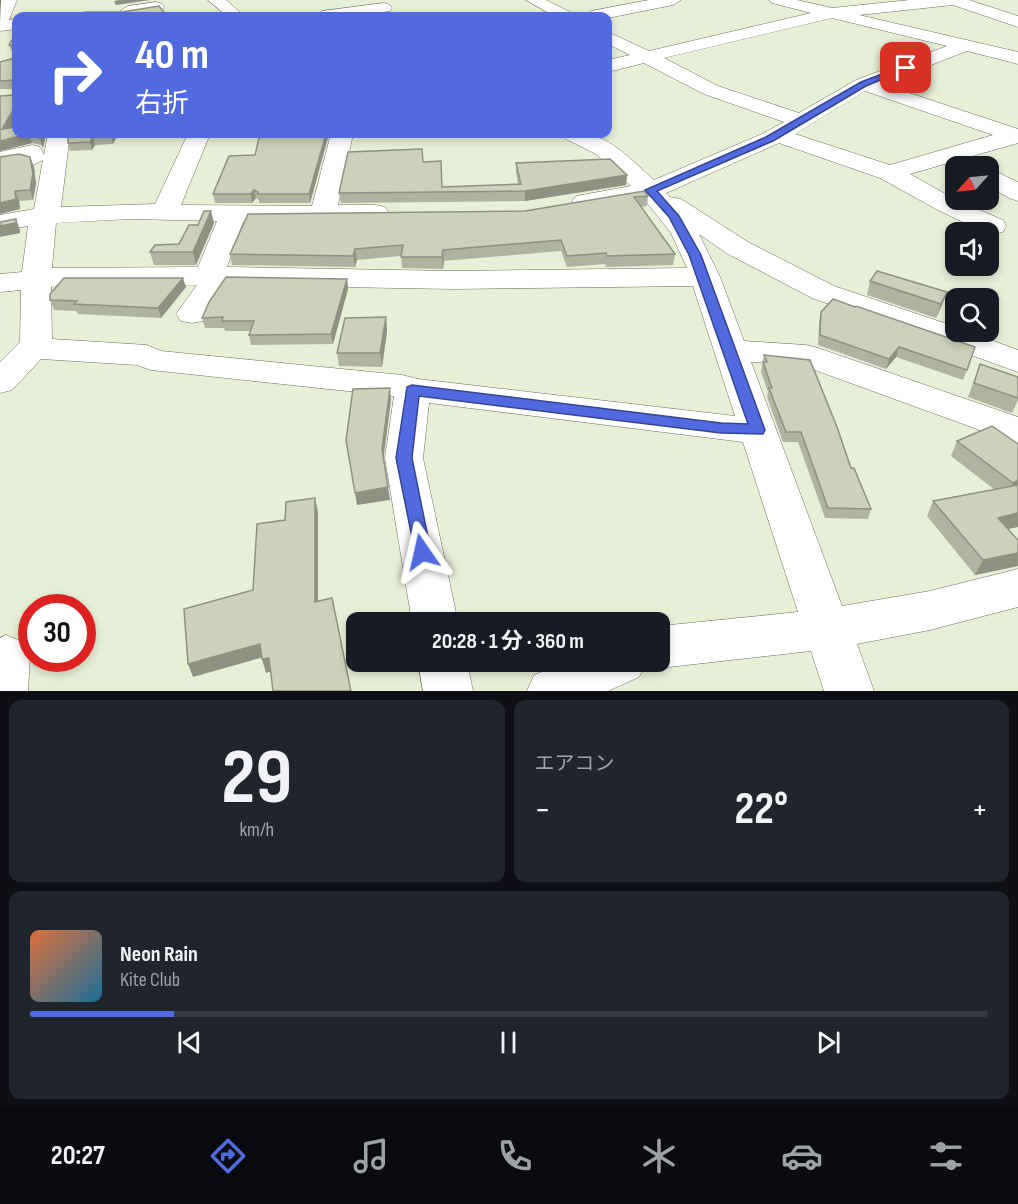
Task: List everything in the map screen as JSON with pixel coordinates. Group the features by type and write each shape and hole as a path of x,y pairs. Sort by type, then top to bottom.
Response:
{"street":[{"path":"0,24 9,0"},
{"path":"216,0 231,12"},
{"path":"534,0 553,12"},
{"path":"612,12 673,0"},
{"path":"777,0 1018,58"},
{"path":"612,65 832,13 954,0 1018,22"},
{"path":"127,10 156,7"},
{"path":"352,12 384,8"},
{"path":"840,30 862,21"},
{"path":"612,39 711,90 800,120"},
{"path":"558,206 650,190 681,179 776,135 863,84 970,45 1018,39"},
{"path":"863,84 1017,135"},
{"path":"776,135 890,173 945,204 984,222"},
{"path":"973,156 1017,135"},
{"path":"0,382 36,344 36,277 43,216 47,211 58,138"},
{"path":"165,211 197,138"},
{"path":"323,213 341,138"},
{"path":"582,138 604,149 650,190 674,216 685,233 705,277 849,691"},
{"path":"0,159 32,152 33,158"},
{"path":"890,173 945,164"},
{"path":"999,182 1018,193"},
{"path":"650,190 738,248 823,292 936,330 1018,362"},
{"path":"0,224 43,216 128,217 165,211 233,214 398,214"},
{"path":"192,314 213,277 233,214"},
{"path":"0,283 36,277 453,280 705,277"},
{"path":"32,348 147,354 151,360 402,386 412,390 709,427 757,430"},
{"path":"729,350 807,355 1018,431"},
{"path":"412,390 404,458 433,612"},
{"path":"670,646 827,630 979,600 1018,588"},
{"path":"445,672 448,691"},
{"path":"552,691 598,672"}],"building":[{"path":"159,6 164,12 122,12"},
{"path":"12,59 12,80 0,81 0,62"},
{"path":"12,95 12,112 2,129 12,128 12,138 0,141 0,96"},
{"path":"68,138 92,138 90,142 68,143"},
{"path":"259,138 325,138 309,194 258,194 254,190 251,194 213,194 229,156 255,155"},
{"path":"422,149 423,162 441,161 442,187 521,184 516,163 610,159 627,175 525,191 339,193 348,152"},
{"path":"19,154 30,157 33,174 30,190 15,191 16,199 0,203 0,157"},
{"path":"644,191 648,196 634,197 675,254 607,256 606,253 567,256 561,240 443,250 442,257 401,257 403,245 355,249 353,256 230,254 248,214 525,211"},
{"path":"204,211 211,211 193,252 150,252 155,245 179,244 189,225 198,225"},
{"path":"16,219 16,223 0,226 0,222"},
{"path":"877,271 945,291 945,296 941,304 870,281"},
{"path":"226,277 347,279 331,334 249,335 254,321 222,321 223,317 202,318 209,302"},
{"path":"64,278 183,278 158,308 74,304 77,301 50,300 50,294"},
{"path":"833,299 945,337 945,342 960,342 975,347 967,370 899,347 889,359 820,335 821,312"},
{"path":"386,317 380,353 337,353 345,318"},
{"path":"764,355 810,360 851,468 854,468 871,509 828,508 801,432 786,432 769,388 772,388 763,362 767,362"},
{"path":"980,364 1018,377 1018,398 974,383"},
{"path":"390,388 382,449 388,487 355,493 346,440 353,389"},
{"path":"992,426 1018,444 1018,480 1013,483 957,441"},
{"path":"1018,485 1018,513 998,518 1018,540 1018,553 983,560 933,501"},
{"path":"315,498 315,602 332,598 351,691 273,691 269,658 262,659 260,644 188,664 184,609 253,590 257,524 285,520 286,502"}],"route":[{"path":"422,552 404,458 412,390 721,428 757,430 705,277 685,233 674,216 650,190 681,179 770,139 863,84 906,68"}]}
